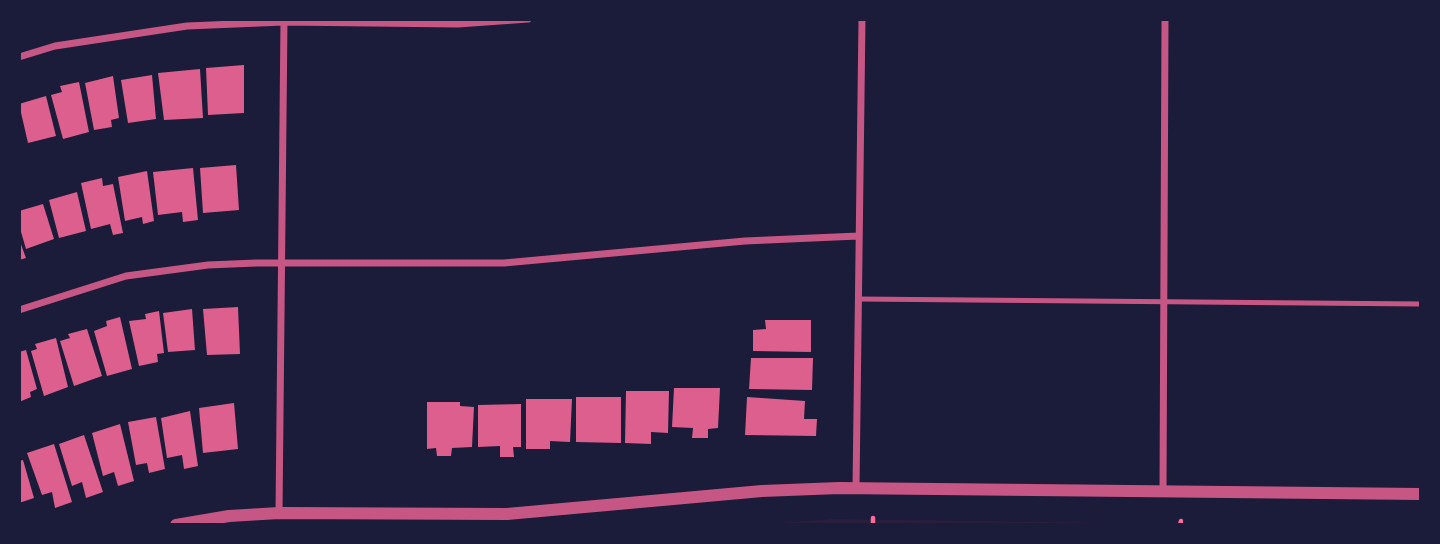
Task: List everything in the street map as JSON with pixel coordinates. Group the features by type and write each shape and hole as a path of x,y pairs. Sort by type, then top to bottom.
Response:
{"street":[{"path":"19,57 55,46 187,26 284,21 446,24 528,19"},
{"path":"856,488 862,19"},
{"path":"1163,491 1166,19"},
{"path":"279,513 284,21"},
{"path":"19,310 125,276 208,265 503,263 745,241 858,236"},
{"path":"176,525 229,516 279,513 495,514 762,491 856,488 1421,494"}],"lane":[{"path":"858,299 1421,304"}],"path":[{"path":"873,518 873,525"}],"shaded area":[{"path":"832,519 1256,525 755,525"}],"building":[{"path":"244,65 244,113 208,115 206,68"},
{"path":"200,69 203,118 164,120 158,73"},
{"path":"152,75 156,119 128,123 121,80"},
{"path":"113,76 119,118 111,120 112,127 94,130 85,83"},
{"path":"79,82 89,132 63,139 51,95 62,92 60,86"},
{"path":"46,96 56,136 28,143 19,104"},
{"path":"236,165 239,210 203,213 200,168"},
{"path":"193,168 198,220 183,222 182,212 158,215 153,172"},
{"path":"147,171 154,221 143,224 142,217 125,221 118,177"},
{"path":"102,178 103,186 113,184 123,233 113,235 110,224 91,229 81,183"},
{"path":"77,192 86,231 59,238 49,200"},
{"path":"43,204 54,239 26,249 19,225 19,211"},
{"path":"19,239 26,258 19,260"},
{"path":"238,307 240,354 207,355 203,309"},
{"path":"192,309 195,350 168,352 163,313"},
{"path":"159,311 164,353 157,354 158,362 139,366 129,321 146,319 145,314"},
{"path":"120,317 132,369 107,376 94,331 107,326 106,321"},
{"path":"765,320 811,320 811,352 753,351 753,330 766,329"},
{"path":"87,329 102,376 74,386 60,341 70,338 68,334"},
{"path":"56,338 68,387 44,396 31,351 37,349 35,344"},
{"path":"26,350 37,389 30,392 31,397 19,402 19,352"},
{"path":"751,358 813,358 812,390 749,389"},
{"path":"674,388 720,388 718,428 708,429 708,438 692,438 693,428 672,427"},
{"path":"626,391 669,391 668,433 651,432 651,444 625,443"},
{"path":"576,397 621,397 621,443 576,442"},
{"path":"747,397 805,401 804,419 817,419 816,436 745,435"},
{"path":"526,399 572,399 570,442 550,441 550,449 526,449"},
{"path":"427,402 460,402 460,406 474,407 472,447 452,448 451,456 437,456 436,448 427,449"},
{"path":"234,403 238,449 203,453 199,408"},
{"path":"521,404 521,447 513,447 514,457 500,457 500,446 478,447 478,405"},
{"path":"190,411 198,466 184,469 182,455 167,458 161,418"},
{"path":"156,417 165,469 149,473 147,463 136,465 128,422"},
{"path":"120,424 134,481 118,486 114,472 103,476 92,433"},
{"path":"84,435 103,492 86,498 82,482 72,486 59,444"},
{"path":"54,444 72,502 55,508 52,492 42,495 27,453"},
{"path":"23,460 34,498 19,503 19,461"}]}
